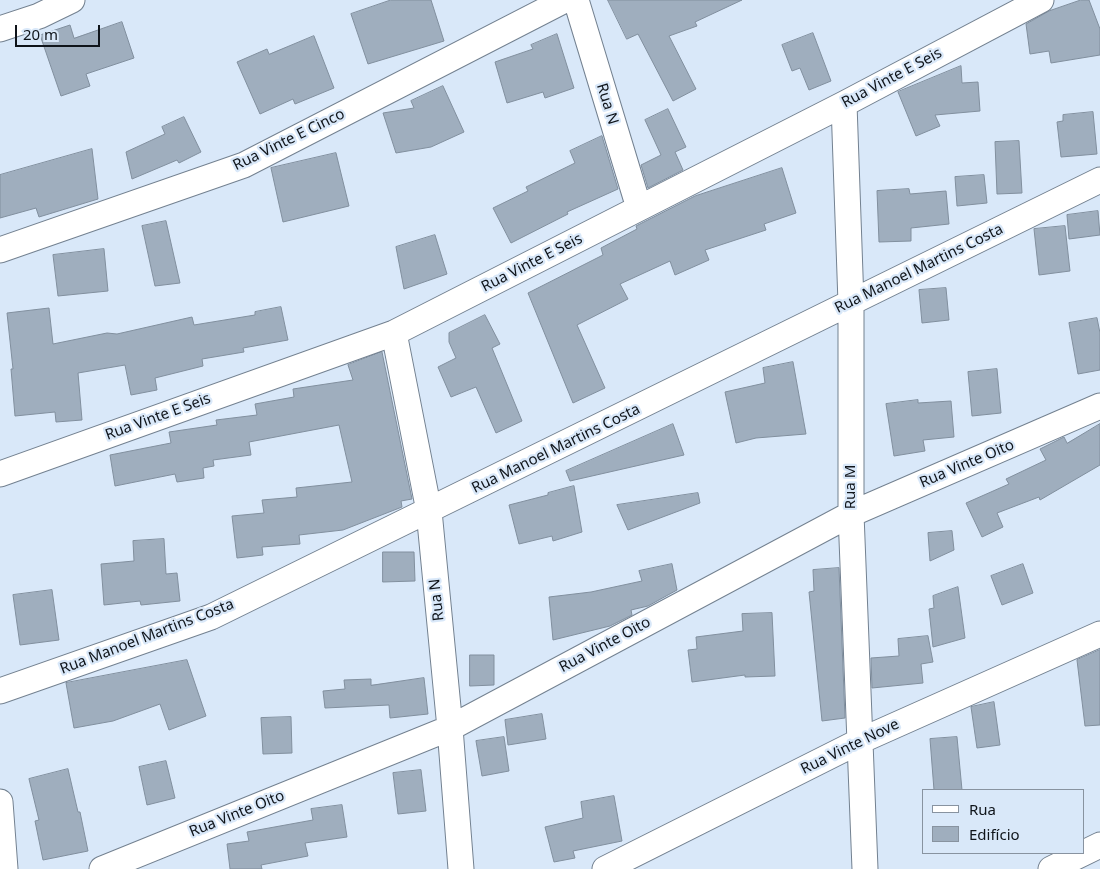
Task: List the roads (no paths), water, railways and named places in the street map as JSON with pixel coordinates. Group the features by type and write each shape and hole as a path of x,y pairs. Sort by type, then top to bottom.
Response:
{"street":[{"path":"0,29 36,8 72,0"},
{"name":"Rua Vinte E Cinco","path":"0,250 244,165 566,0"},
{"name":"Rua N","path":"576,0 639,208"},
{"name":"Rua Vinte E Seis","path":"0,474 394,333 844,104 1041,0"},
{"name":"Rua M","path":"844,104 851,303 851,514 865,869"},
{"name":"Rua Manoel Martins Costa","path":"0,691 211,617 1100,180"},
{"name":"Rua N","path":"394,333 429,511 450,728 461,869"},
{"name":"Rua Vinte Oito","path":"102,869 450,728 851,514 1100,406"},
{"name":"Rua Vinte Nove","path":"605,869 860,741 1100,634"},
{"path":"0,802 5,869"},
{"path":"1085,852 1100,845"},
{"path":"1051,869 1082,854"}]}
